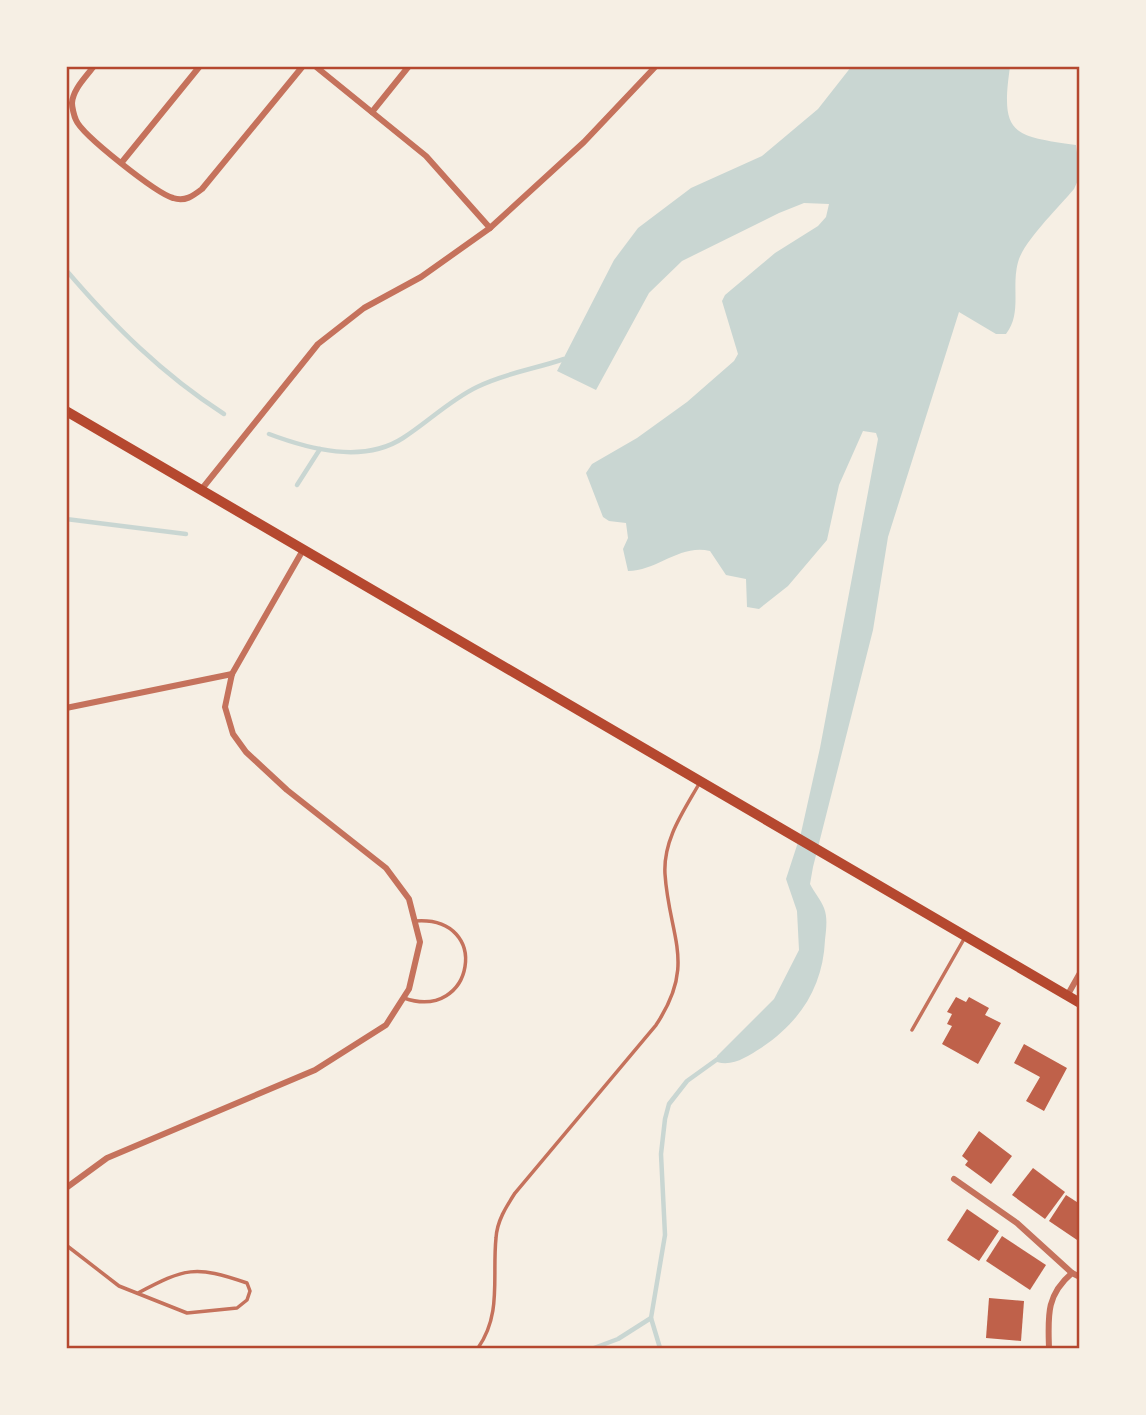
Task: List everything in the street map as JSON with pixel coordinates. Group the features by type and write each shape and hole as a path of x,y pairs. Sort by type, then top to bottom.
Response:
{"main road":[{"path":"66,411 1080,1003"}],"street":[{"path":"94,66 80,84 72,103 76,120 86,133 157,191 174,199 189,198 202,189 303,66"},
{"path":"122,162 200,66"},
{"path":"315,66 426,156 490,228"},
{"path":"372,112 409,66"},
{"path":"201,489 317,344 364,308 421,277 490,228 584,142 656,66"},
{"path":"66,1188 107,1158 207,1113 315,1070 386,1025 409,989 420,942 409,899 386,868 287,790 246,752 233,734 225,707 232,674 303,550"},
{"path":"66,708 232,674"},
{"path":"1066,996 1080,974"},
{"path":"954,1179 1017,1223 1080,1278"},
{"path":"1049,1349 1048,1321 1052,1301 1057,1286 1072,1273"}],"lane":[{"path":"478,1349 494,1315 496,1236 502,1213 515,1193 656,1025 671,1002 678,975 678,947 664,873 667,846 700,782"},
{"path":"403,998 428,1004 442,1000 456,986 464,968 465,954 455,931 440,922 415,921"},
{"path":"912,1030 965,937"},
{"path":"66,1245 119,1286 187,1313 211,1313 237,1308 247,1300 250,1291 247,1283 234,1278 188,1270 138,1293"}],"shaded area":[{"path":"851,67 1010,67 1007,107 1010,119 1016,128 1025,134 1038,139 1076,145 1080,176 1074,189 1036,232 1019,259 1014,317 1006,334 996,334 959,312 888,537 873,630 813,867 810,884 823,905 826,920 820,973 807,1002 787,1027 751,1054 735,1062 723,1063 717,1062 717,1056 774,999 799,950 797,911 786,879 801,833 820,748 878,439 876,433 863,431 839,485 827,540 788,586 759,609 747,607 746,579 726,575 710,551 688,551 649,567 628,571 623,549 628,538 626,523 609,521 603,517 586,473 592,464 637,438 687,402 734,361 738,354 722,301 725,295 775,253 818,226 826,217 829,204 804,203 682,261 649,293 596,390 557,371 614,260 638,228 691,188 762,156 818,109"}],"building":[{"path":"956,997 966,1002 969,997 989,1008 985,1015 1001,1023 978,1064 942,1044 952,1026 947,1024 952,1014 947,1012"},
{"path":"1024,1044 1067,1068 1044,1111 1026,1101 1040,1077 1014,1063"},
{"path":"979,1131 1012,1156 991,1184 965,1165 968,1161 962,1156"},
{"path":"1033,1168 1065,1192 1045,1219 1012,1195"},
{"path":"1066,1195 1080,1204 1080,1242 1049,1221"},
{"path":"967,1209 999,1231 979,1261 947,1240"},
{"path":"1002,1236 1046,1265 1030,1290 986,1261"},
{"path":"989,1298 1024,1301 1021,1341 986,1338"}],"waterway":[{"path":"66,270 159,366 224,414"},
{"path":"269,434 301,445 336,451 354,452 387,446 477,387 564,359"},
{"path":"297,485 320,449"},
{"path":"66,519 186,534"},
{"path":"660,1348 651,1318 665,1235 661,1154 665,1119 669,1104 687,1081 719,1058"},
{"path":"594,1348 618,1339 651,1318"}]}
